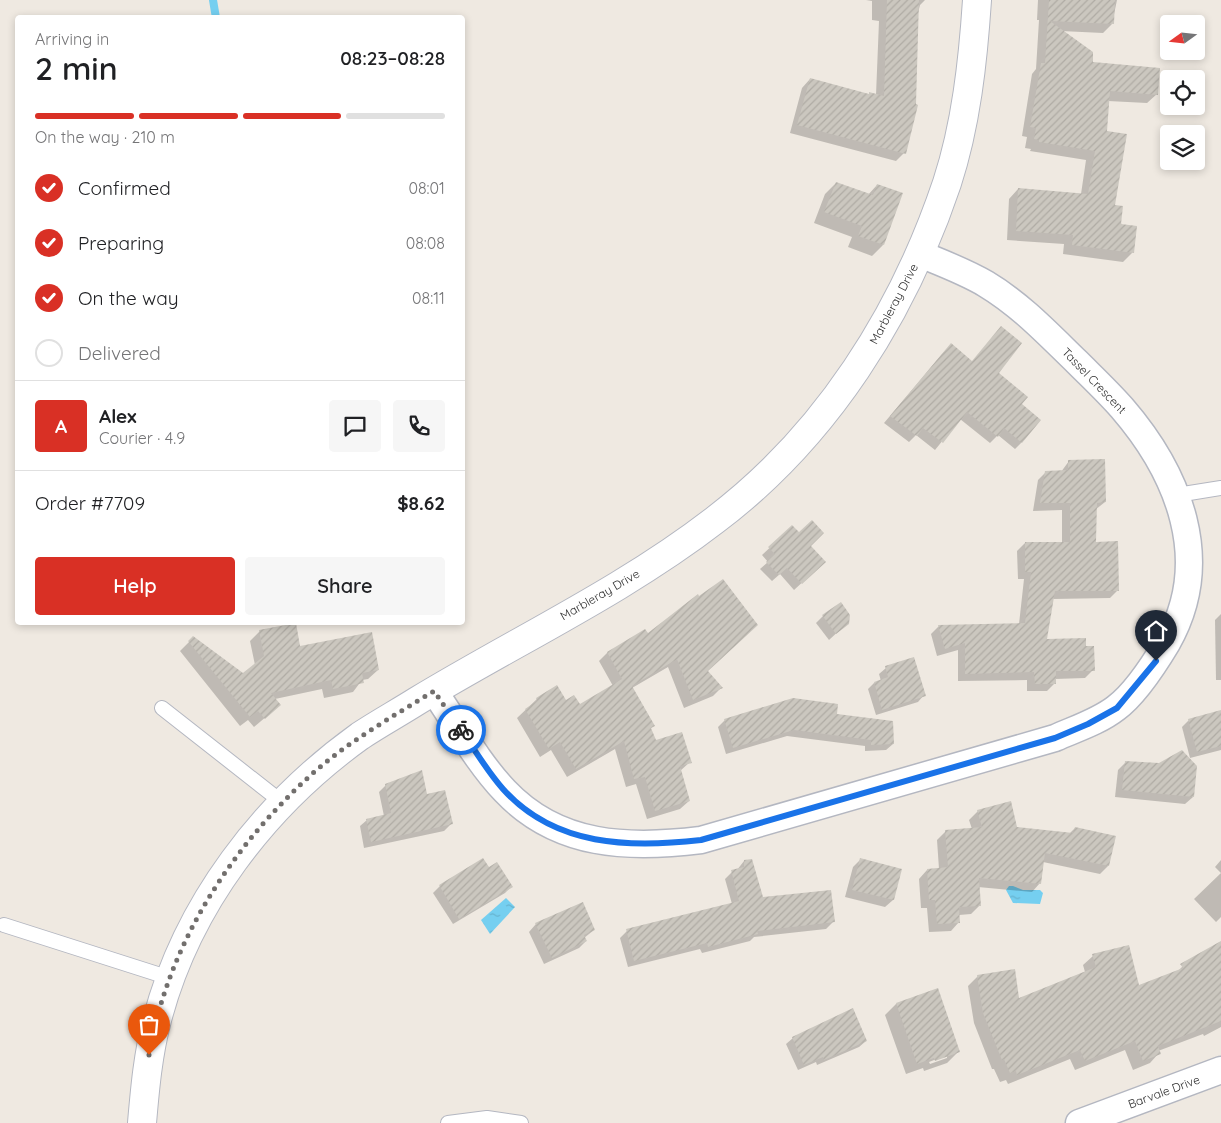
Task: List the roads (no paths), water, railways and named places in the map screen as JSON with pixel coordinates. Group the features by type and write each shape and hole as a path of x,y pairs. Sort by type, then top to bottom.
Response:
{"street":[{"name":"Marbleray Drive","path":"142,1123 151,1044 170,978 205,904 230,866 265,822 283,803 312,774 361,736 434,691 658,561 717,519 746,494 807,434 837,396 894,308 920,254 948,180 962,122 977,0"},
{"name":"Tassel Crescent","path":"434,691 504,790 522,807 563,831 620,844 658,845 701,840 1055,738 1088,724 1117,708 1156,661 1171,635 1184,601 1189,563 1187,531 1177,495 1157,455 1122,408 1026,311 985,283 920,254"},
{"name":"Barvale Drive","path":"1079,1123 1221,1070"}],"lane":[{"path":"1177,495 1221,488"},
{"path":"162,708 283,803"},
{"path":"4,925 170,978"},
{"path":"448,1123 487,1118 521,1123"}],"water":[{"path":"1009,886 1023,890 1040,890 1043,893 1040,904 1013,903 1006,890"},
{"path":"506,898 515,907 490,934 481,920"}],"waterway":[{"path":"213,0 216,15"}]}
